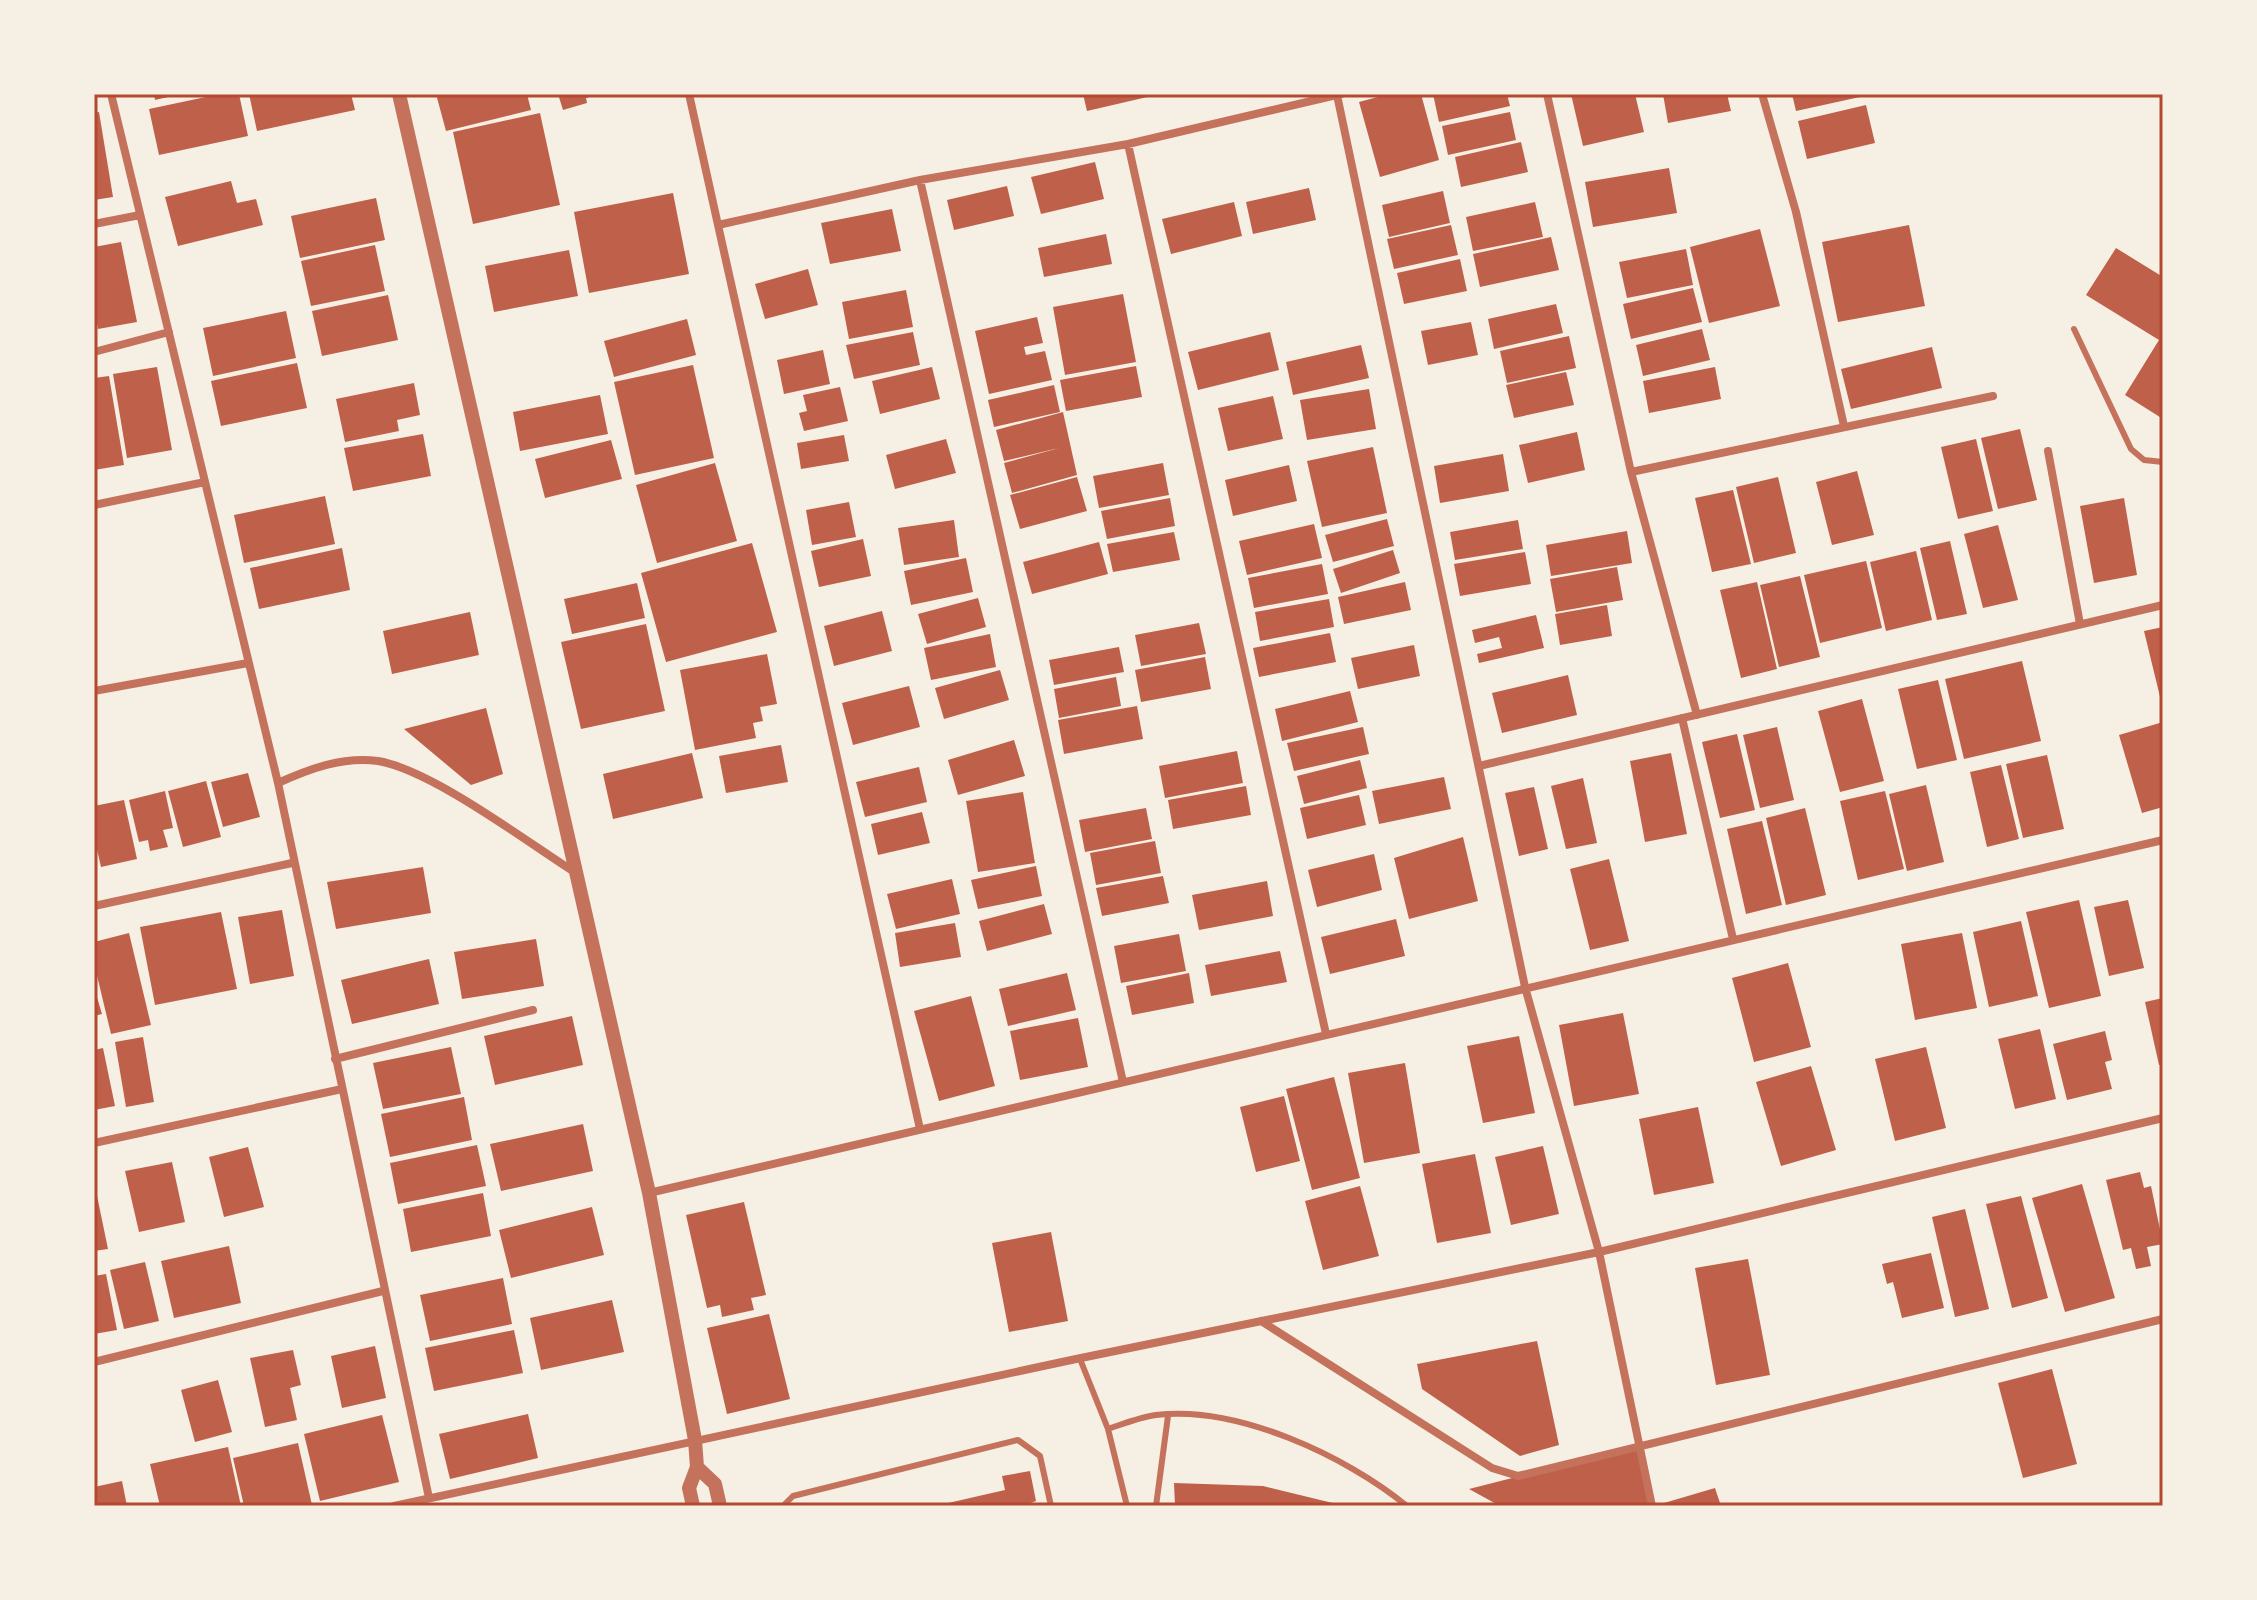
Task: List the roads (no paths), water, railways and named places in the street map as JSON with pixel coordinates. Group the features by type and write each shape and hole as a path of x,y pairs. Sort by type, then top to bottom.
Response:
{"street":[{"path":"111,94 278,783 292,863 429,1498"},
{"path":"399,94 649,1193 695,1440 697,1467 689,1488 693,1506"},
{"path":"689,94 920,1129"},
{"path":"718,225 920,180 1128,144 1339,94 1525,987 1599,1252 1652,1506"},
{"path":"1547,94 1631,472 1697,715"},
{"path":"1762,94 1796,212 1844,426"},
{"path":"1128,144 1326,1034"},
{"path":"920,180 1123,1082"},
{"path":"94,224 140,215"},
{"path":"94,352 169,332"},
{"path":"1631,472 1993,396"},
{"path":"2048,451 2080,624"},
{"path":"94,505 205,482"},
{"path":"1479,766 2163,605"},
{"path":"94,691 248,663"},
{"path":"1682,718 1733,939"},
{"path":"278,783 328,763 379,761 417,774 576,874"},
{"path":"649,1193 2163,840"},
{"path":"94,906 292,863"},
{"path":"335,1059 533,1010"},
{"path":"94,1143 342,1089"},
{"path":"394,1506 1260,1320 1599,1252 2163,1118"},
{"path":"94,1362 383,1291"},
{"path":"1260,1320 1492,1468 1518,1476 2163,1319"},
{"path":"697,1467 715,1484 720,1506"}],"lane":[{"path":"2074,329 2131,449 2144,460 2163,462"},
{"path":"1080,1359 1108,1429 1127,1506"},
{"path":"1108,1429 1156,1415 1226,1421 1283,1435 1360,1473 1407,1506"},
{"path":"1156,1506 1168,1416"},
{"path":"783,1506 793,1496 1018,1440 1040,1456 1051,1506"}]}
